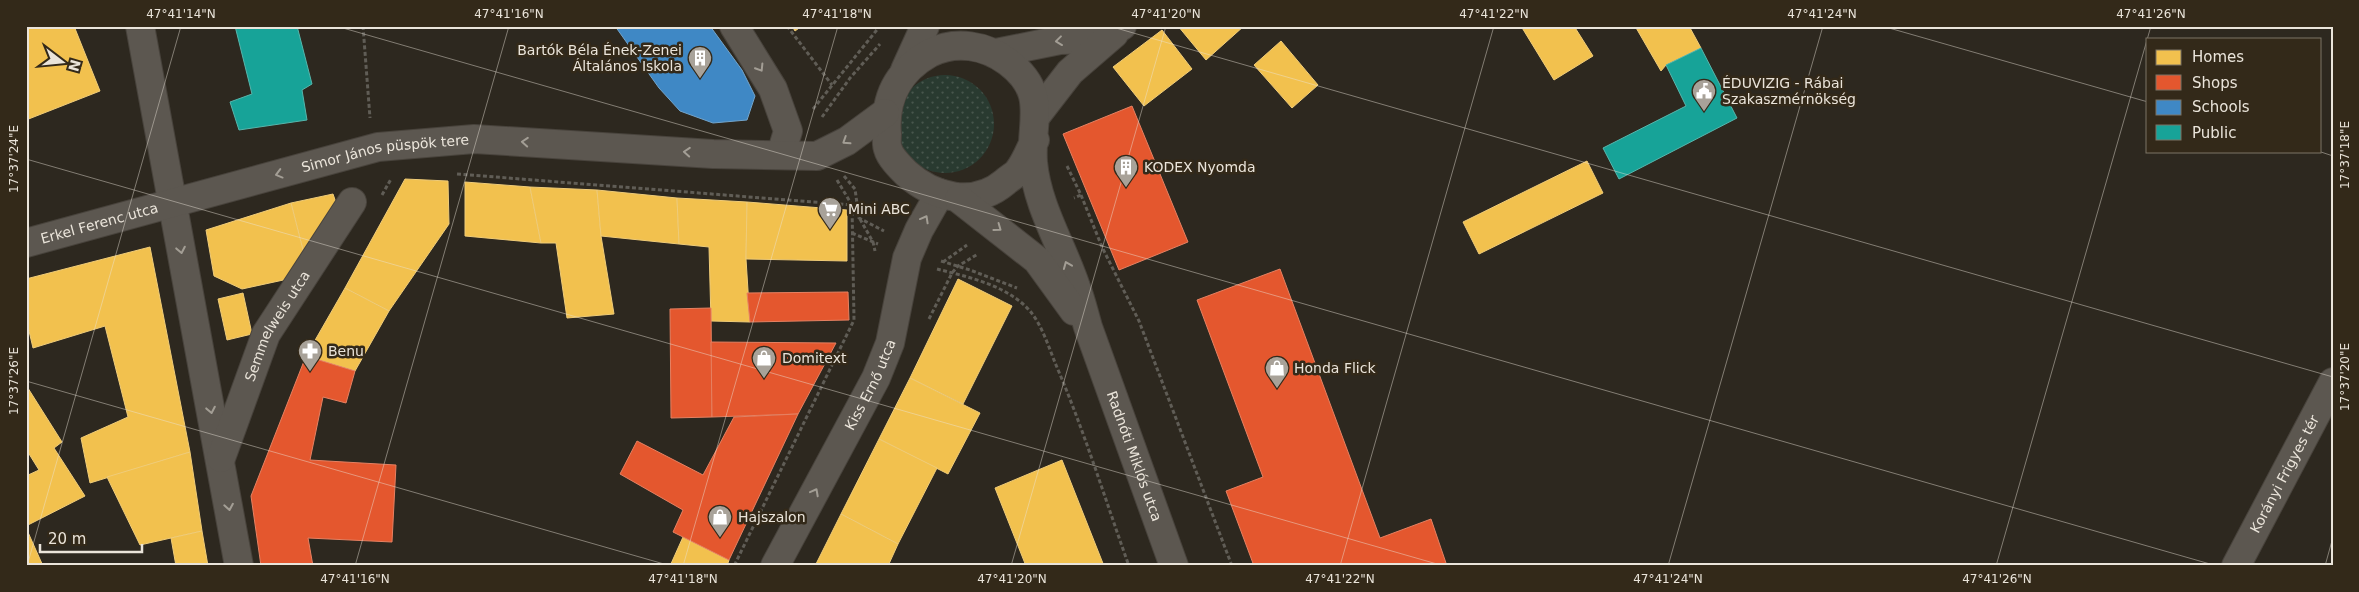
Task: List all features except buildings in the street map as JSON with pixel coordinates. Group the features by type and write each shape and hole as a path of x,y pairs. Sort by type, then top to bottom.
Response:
{"street":[{"path":"140,26 239,566"},
{"path":"734,26 774,89 788,130 781,154"},
{"path":"925,26 904,74 892,93 885,113 888,150 902,169 918,183 950,196 981,196 1000,186 1019,171 1036,128 1070,72 1112,34 1124,26"},
{"path":"904,74 920,59 937,50 959,45 1096,39 1124,26"},
{"path":"986,43 1017,69 1034,95 1036,128"},
{"name":"Simor János püspök tere","path":"172,202 378,147 474,139 713,154 818,156 827,153 885,113"},
{"name":"Radnóti Miklós utca","path":"1036,128 1033,162 1043,208 1076,286 1094,344 1174,566"},
{"name":"Radnóti Miklós utca","path":"950,196 1037,260 1060,289 1094,344"},
{"name":"Kiss Ernő utca","path":"775,566 876,378 890,343 907,258 919,230 950,196"},
{"name":"Erkel Ferenc utca","path":"26,243 155,209 172,202"},
{"name":"Semmelweis utca","path":"220,459 266,334 352,202"},
{"name":"Korányi Frigyes tér","path":"2236,566 2333,382"}],"path":[{"path":"363,26 370,122 378,147 396,169 379,201"},
{"path":"787,26 832,85 880,26"},
{"path":"1060,160 1074,192 1067,198"},
{"path":"456,174 852,205 854,320 734,566"},
{"path":"1081,195 1102,247 1139,320 1232,566"},
{"path":"958,266 1019,289"},
{"path":"952,273 968,276 1000,290 1015,298 1030,311 1069,394 1129,566"}],"green space":[{"path":"945,75 964,78 980,89 991,105 994,124 991,143 980,159 964,170 945,173 926,170 910,159 899,143 896,124 899,105 910,89 926,78"}],"place":[{"name":"Bartók Béla Ének-Zenei Általános Iskola","path":"700,79"},
{"name":"ÉDUVIZIG - Rábai Szakaszmérnökség","path":"1704,112"},
{"name":"KODEX Nyomda","path":"1126,188"},
{"name":"Mini ABC","path":"830,230"},
{"name":"Benu","path":"310,372"},
{"name":"Domitext","path":"764,379"},
{"name":"Honda Flick","path":"1277,389"},
{"name":"Hajszalon","path":"720,538"}]}
